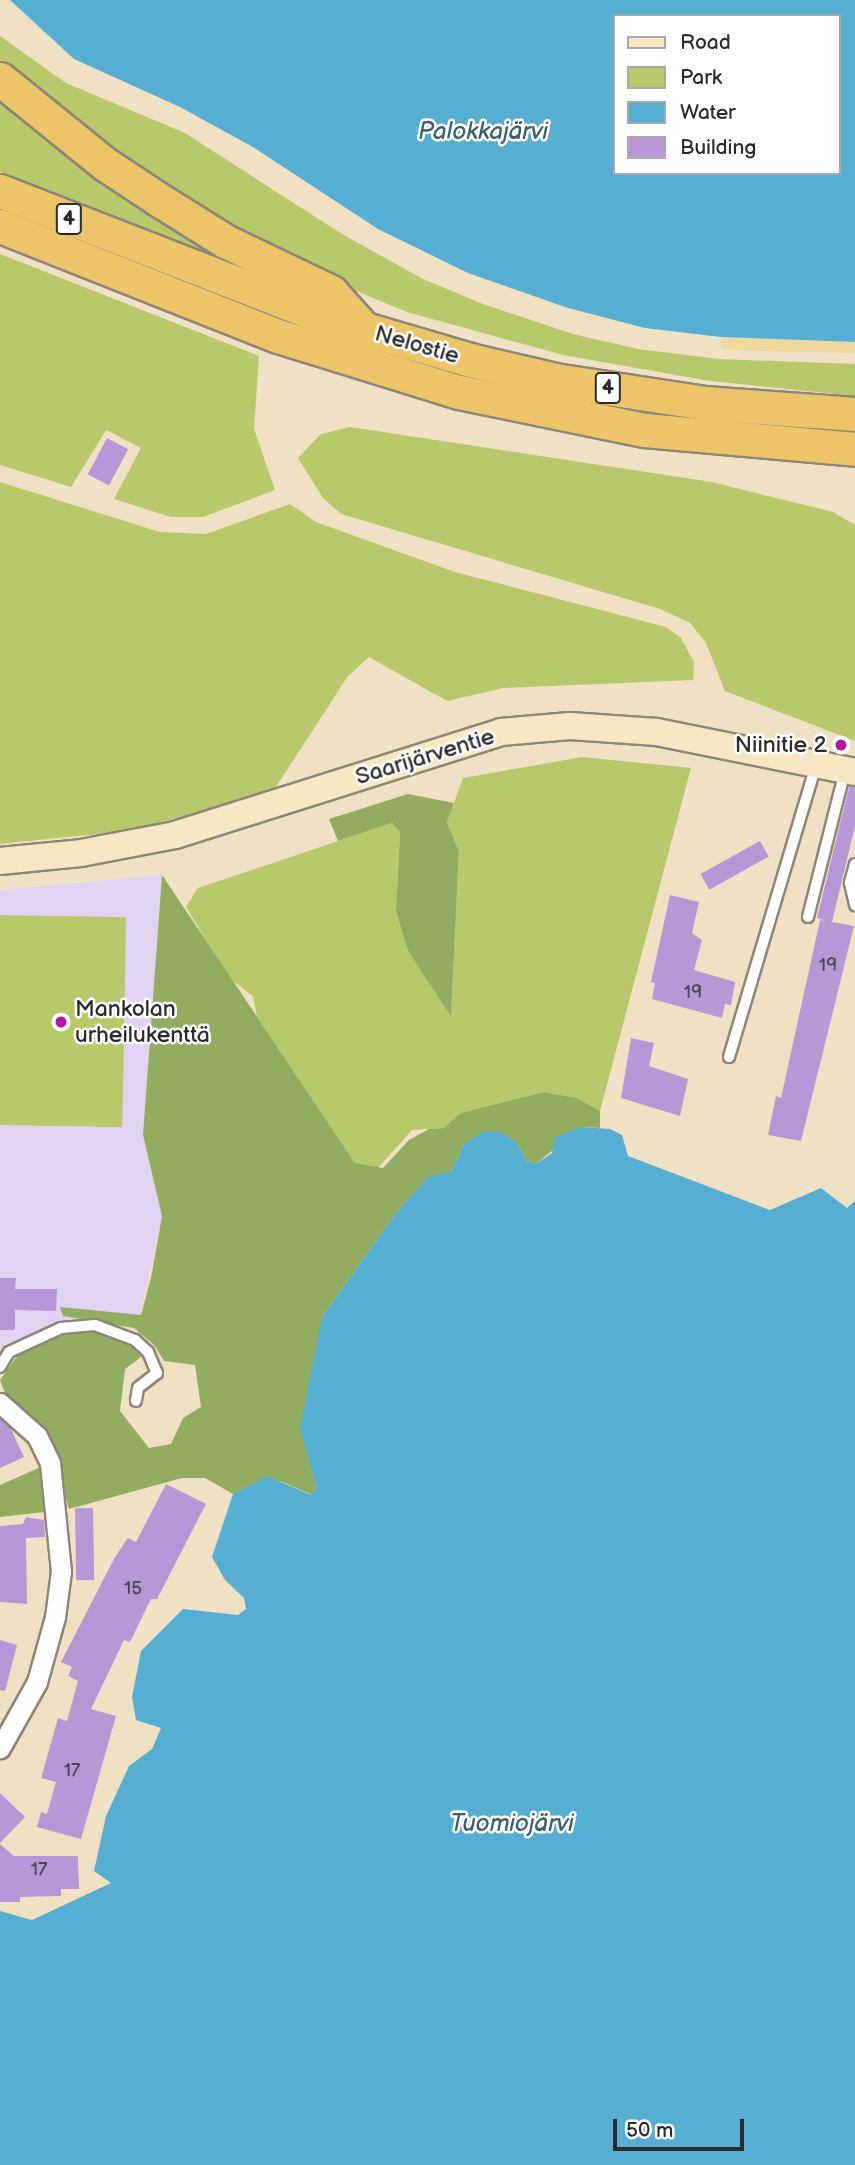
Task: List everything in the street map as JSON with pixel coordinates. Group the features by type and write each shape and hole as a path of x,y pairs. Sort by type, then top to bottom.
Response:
{"highway":[{"path":"0,79 104,164 161,201 225,241 331,292 367,332"},
{"name":"Nelostie","path":"0,191 139,247 367,332 555,380 705,403 855,414"},
{"name":"Nelostie","path":"0,226 278,337 459,392 644,430 855,449"}],"main road":[{"name":"Saarijärventie","path":"0,861 81,853 175,835 501,732 570,726 616,727 850,771"}],"street":[{"path":"0,1404 37,1436 50,1463 61,1572 55,1617 37,1682 0,1748"}],"lane":[{"path":"729,1057 816,765"},
{"path":"808,917 850,771"},
{"path":"855,864 850,883 855,905"},
{"path":"0,1367 9,1352 61,1328 95,1325 135,1340 148,1352 157,1373 138,1388 136,1401"}],"shaded area":[{"path":"162,875 143,1135 162,1216 138,1324 71,1321 0,1347 0,890"}],"green space":[{"path":"0,36 66,83 185,133 342,234 423,279 483,304 573,334 638,349 719,359 855,364 855,396 710,381 563,355 407,312 313,273 166,192 0,66"},
{"path":"0,90 252,273 0,172"},
{"path":"0,254 259,356 254,429 275,490 203,517 171,517 114,499 141,448 106,430 71,487 0,465"},
{"path":"350,427 712,482 833,512 855,525 855,741 725,691 706,643 690,623 660,609 341,514 323,498 298,458 321,434"},
{"path":"0,482 160,532 206,534 290,504 316,522 455,572 666,627 681,638 694,662 693,680 504,688 447,701 369,657 348,676 272,793 127,831 0,844"},
{"path":"582,757 691,768 600,1111 577,1098 544,1092 461,1113 443,1128 412,1130 376,1170 355,1163 257,1017 253,996 228,977 186,907 198,888 392,823 400,832 396,913 408,951 451,1014 459,851 447,822 463,778"},
{"path":"408,794 454,803 447,822 459,851 451,1016 408,951 396,912 400,832 392,823 338,841 329,819"},
{"path":"162,875 355,1163 383,1168 409,1140 429,1129 443,1128 461,1113 544,1092 577,1098 600,1111 600,1128 581,1127 536,1164 526,1160 517,1143 464,1144 451,1172 429,1177 396,1213 322,1317 313,1473 317,1488 312,1495 280,1481 254,1483 233,1494 205,1478 182,1478 69,1509 45,1432 5,1393 0,1380 20,1352 61,1334 92,1330 113,1334 132,1346 141,1357 125,1369 120,1411 149,1448 171,1444 183,1418 201,1407 195,1365 164,1361 154,1345 134,1328 63,1316 60,1307 141,1315 151,1278 162,1216 143,1135"},
{"name":"Mankolan urheilukenttä","path":"0,915 126,917 122,1127 0,1125"},
{"path":"43,1466 53,1511 0,1517 0,1485"}],"sand":[{"path":"721,337 855,342 855,353 721,350"}],"water":[{"name":"Palokkajärvi","path":"10,0 855,0 855,342 721,337 645,328 568,308 468,273 378,229 253,147 180,107 74,59"},
{"name":"Tuomiojärvi","path":"581,1127 610,1129 622,1135 628,1156 770,1210 821,1188 847,1208 855,1201 855,2165 0,2165 0,1911 32,1920 111,1883 94,1871 106,1816 129,1766 152,1749 161,1728 136,1720 132,1697 141,1651 183,1609 238,1615 246,1609 244,1598 225,1580 212,1557 233,1494 267,1476 311,1495 317,1488 300,1429 322,1317 396,1213 429,1176 451,1172 464,1144 483,1132 500,1132 517,1143 526,1160 536,1164 552,1153 555,1137"}],"building":[{"path":"107,438 128,449 109,485 88,474"},
{"path":"849,787 855,787 855,826 832,922 854,926 801,1141 768,1135 776,1096 781,1098 820,920 826,921 817,918"},
{"path":"760,841 769,857 709,890 701,874"},
{"path":"670,895 699,902 692,933 702,940 694,970 735,982 731,1005 725,1004 722,1018 652,999 655,983 651,982"},
{"path":"631,1038 654,1043 649,1066 688,1079 680,1116 621,1098"},
{"path":"0,1278 16,1278 15,1289 57,1289 56,1311 15,1310 15,1330 0,1330"},
{"path":"0,1419 11,1429 24,1457 0,1468"},
{"path":"166,1484 206,1504 157,1599 151,1599 130,1642 124,1640 91,1709 116,1716 81,1839 37,1827 41,1812 47,1814 56,1782 41,1778 58,1718 67,1721 78,1681 68,1676 72,1667 61,1662 115,1557 128,1538 136,1542"},
{"path":"75,1508 93,1508 94,1580 76,1580"},
{"path":"26,1517 44,1520 45,1537 26,1538 27,1604 0,1602 0,1526 23,1524"},
{"path":"0,1640 17,1645 5,1691 0,1690"},
{"path":"0,1793 25,1817 0,1843"},
{"path":"0,1844 14,1856 78,1856 79,1889 61,1889 61,1896 20,1897 20,1902 0,1902"}],"place":[{"name":"Niinitie 2","path":"841,745"},
{"name":"Mankolan urheilukenttä","path":"61,1022"}]}
